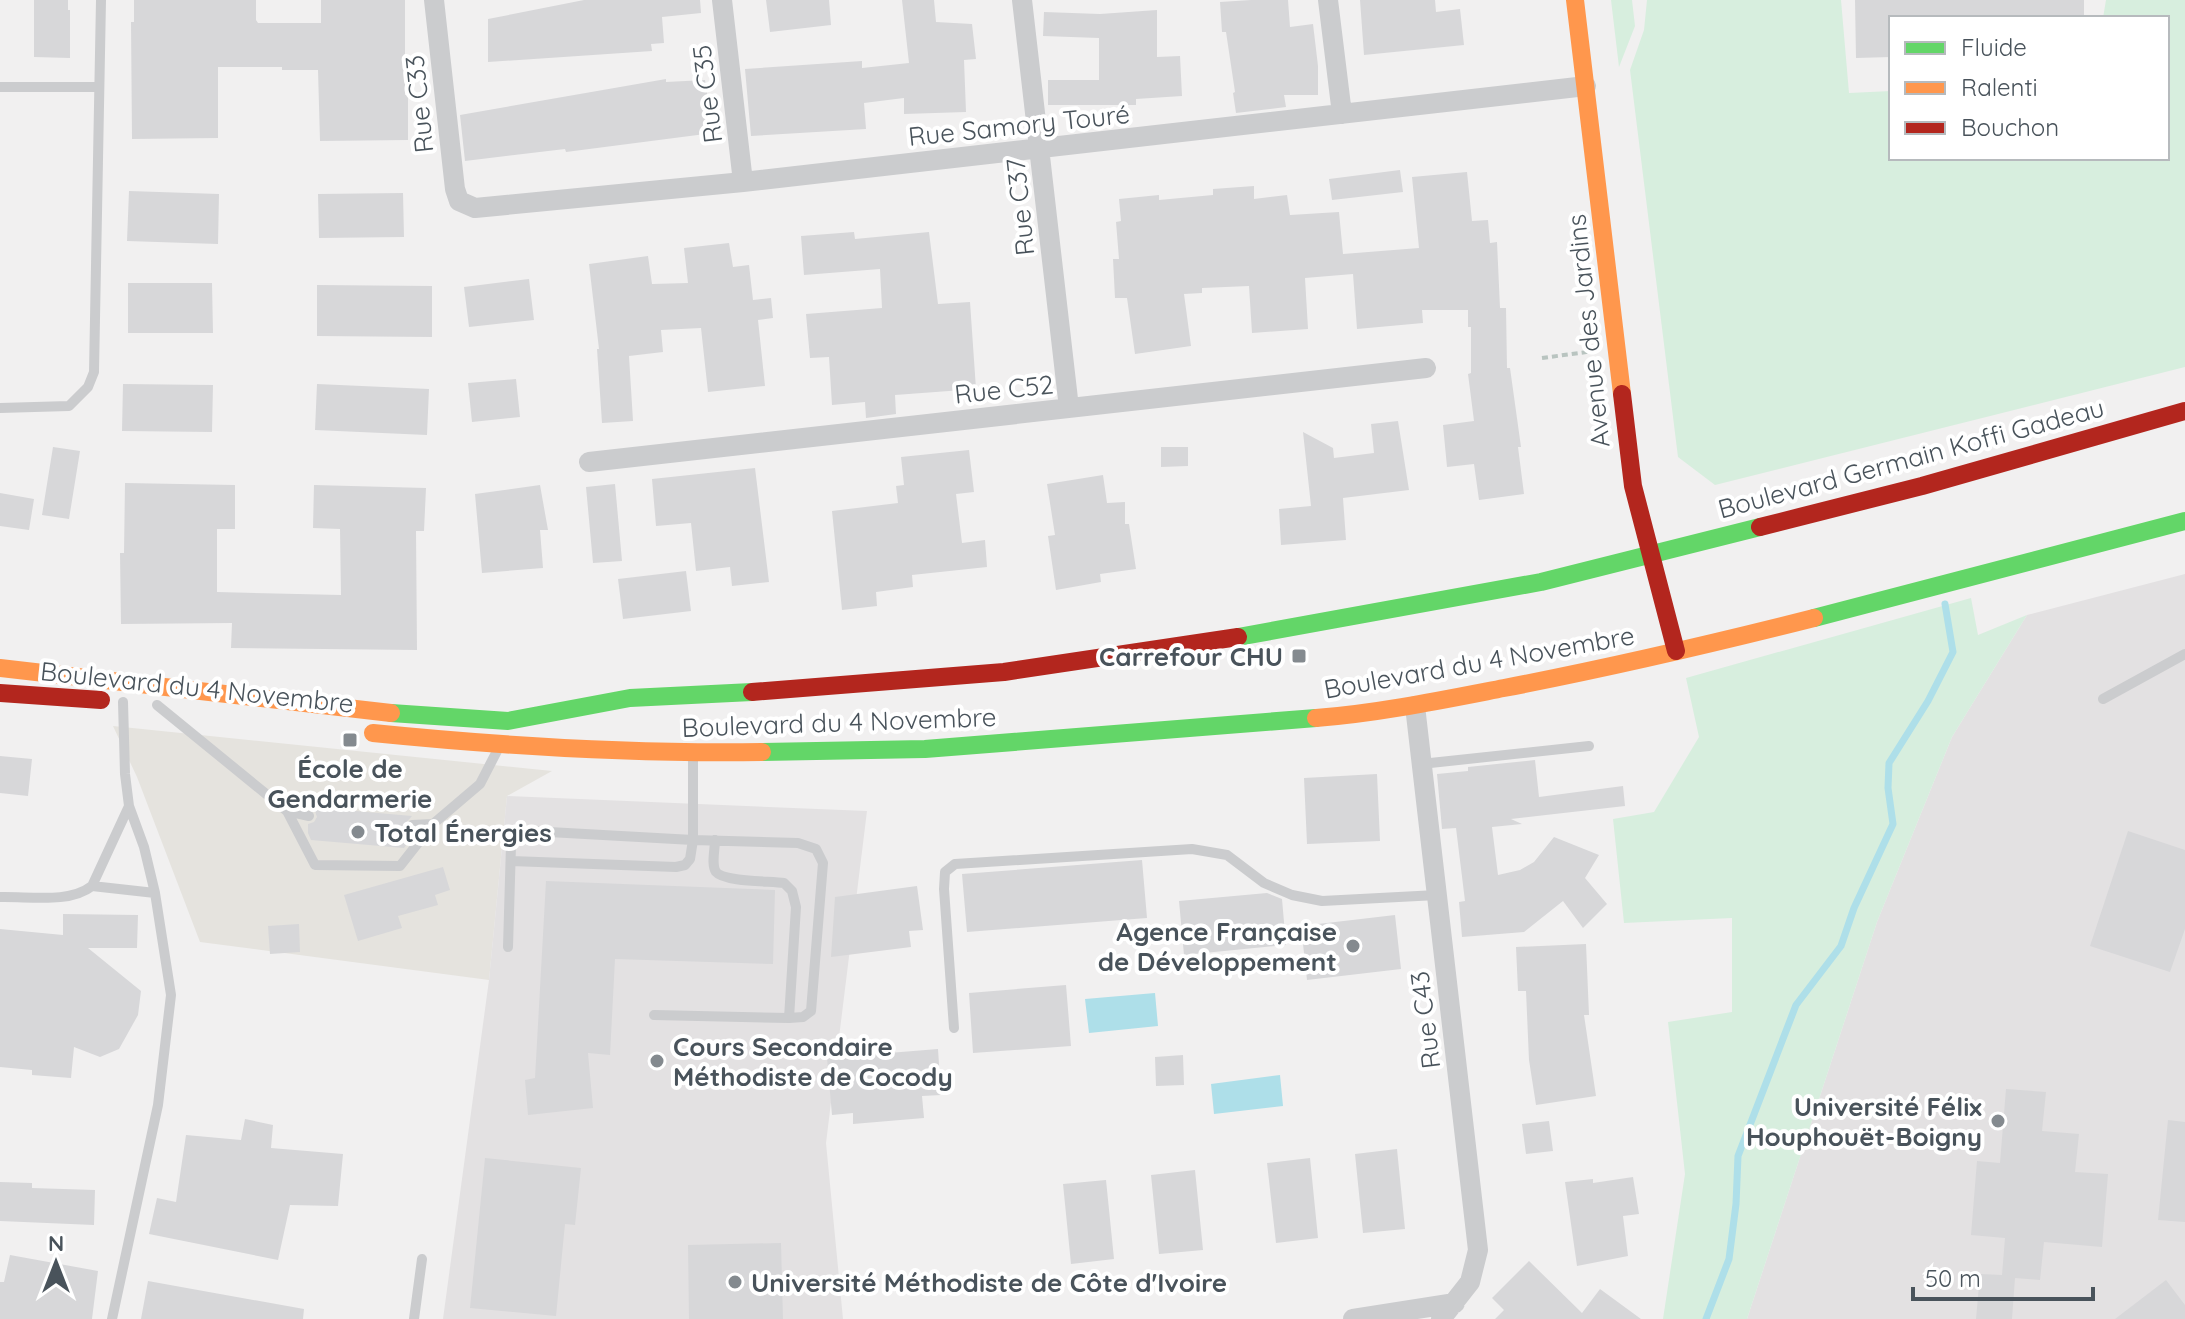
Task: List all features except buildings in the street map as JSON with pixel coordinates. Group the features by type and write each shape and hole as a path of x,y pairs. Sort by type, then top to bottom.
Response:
{"main road":[{"name":"Avenue des Jardins","path":"1575,0 1633,486 1676,651"},
{"name":"Boulevard Germain Koffi Gadeau","path":"1651,556 1922,486 2185,411"},
{"path":"1676,651 1751,635 2185,521"},
{"name":"Boulevard du 4 Novembre","path":"0,668 374,712 508,721 630,698 814,689 1004,672 1188,646 1541,582 1651,556"},
{"name":"Boulevard du 4 Novembre","path":"351,730 499,746 693,753 925,749 1351,715 1415,706 1676,651"},
{"name":"Boulevard du 4 Novembre","path":"0,693 68,696 187,709"}],"street":[{"name":"Rue C33","path":"434,0 455,189 459,201"},
{"name":"Rue C35","path":"722,0 743,182"},
{"name":"Rue C37","path":"1022,0 1069,408"},
{"path":"1328,0 1342,114"},
{"name":"Rue Samory Touré","path":"459,201 475,208 743,182 1586,86"},
{"name":"Rue C52","path":"589,462 1426,368"},
{"name":"Rue C43","path":"1415,706 1478,1250 1470,1282 1448,1311"},
{"path":"1353,1319 1448,1311"}],"lane":[{"path":"0,408 69,406 88,387 94,372 101,0"},
{"path":"0,87 99,87"},
{"path":"2103,699 2185,654"},
{"path":"112,1319 158,1105 171,995 155,893 144,847 129,806 123,702"},
{"path":"157,705 287,811 315,865 400,866 433,824 480,784 499,746"},
{"path":"1421,764 1589,746"},
{"path":"511,861 685,865 690,859 693,840 693,753"},
{"path":"0,897 84,892 92,886 129,806"},
{"path":"287,811 309,816"},
{"path":"412,825 433,824"},
{"path":"508,947 511,845 517,834 531,831 798,843 816,849 823,863 811,1011 803,1017 789,1018 654,1015"},
{"path":"715,840 714,867 724,878 784,883 792,891 796,907 789,1018"},
{"path":"954,1028 944,889 945,872 955,864 1192,849 1227,855 1264,883 1292,895 1322,901 1437,895"},
{"path":"92,886 155,893"},
{"path":"414,1319 422,1259"}],"path":[{"path":"1542,358 1616,348"}],"shaded area":[{"name":"Université Félix Houphouët-Boigny","path":"2185,574 2185,1319 1747,1319 1877,922 1952,737 2027,615"},
{"path":"113,726 552,771 507,796 489,980 200,942 137,777"},
{"name":"Cours Secondaire Méthodiste de Cocody","path":"507,796 867,811 826,1143 843,1319 443,1319 489,980"}],"green space":[{"path":"1611,0 1632,0 1635,26 1619,67"},
{"path":"1647,0 1841,0 1849,93 1889,91 1889,160 2169,160 2169,16 2103,16 2106,0 2185,0 2185,367 1715,485 1678,457 1630,70 1644,30"},
{"path":"1971,598 1978,635 2027,615 1952,737 1877,922 1747,1319 1663,1319 1685,1174 1668,1022 1732,1012 1732,918 1624,923 1613,819 1654,812 1699,737 1686,678"}],"water":[{"path":"1155,993 1158,1026 1089,1033 1085,999"},
{"path":"1280,1075 1283,1106 1214,1114 1211,1084"}],"waterway":[{"path":"1706,1319 1729,1259 1738,1156 1796,1005 1841,946 1854,908 1893,824 1888,788 1889,763 1928,701 1953,652 1945,604"}],"traffic: fast":[{"path":"1814,618 2185,521"},
{"path":"1238,637 1541,582 1760,527"},
{"path":"391,713 508,721 630,698 752,692"},
{"path":"762,752 925,749 1316,718"}],"traffic: slow":[{"path":"1575,0 1622,394"},
{"path":"1316,718 1410,706 1543,680 1814,618"},
{"path":"0,668 391,713"},
{"path":"373,733 567,748 762,752"}],"traffic: jam":[{"path":"1622,394 1633,486 1676,651"},
{"path":"1760,527 1922,486 2185,411"},
{"path":"752,692 1004,672 1238,637"},
{"path":"0,693 101,700"}],"place":[{"name":"Carrefour CHU","path":"1299,656"},
{"name":"École de Gendarmerie","path":"350,740"},
{"name":"Total Énergies","path":"358,832"},
{"name":"Agence Française de Développement","path":"1353,946"},
{"name":"Cours Secondaire Méthodiste de Cocody","path":"657,1061"},
{"name":"Université Félix Houphouët-Boigny","path":"1998,1121"},
{"name":"Université Méthodiste de Côte d'Ivoire","path":"735,1282"}]}
